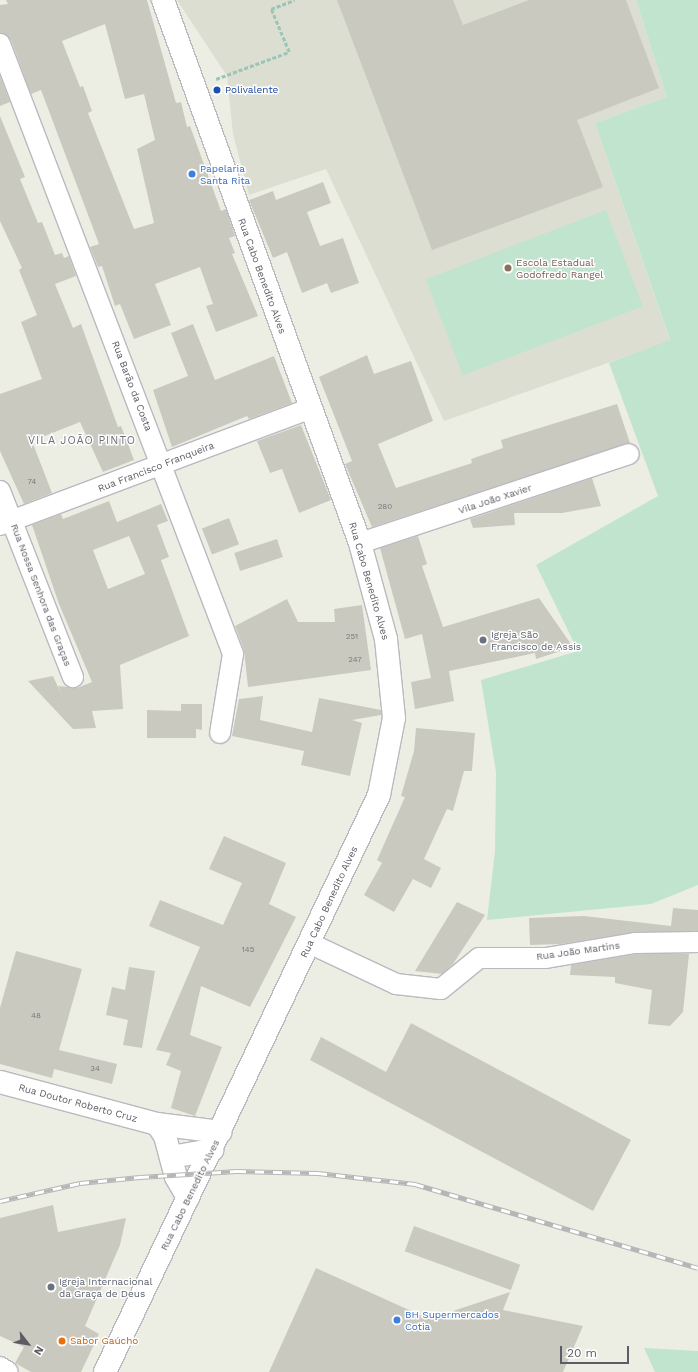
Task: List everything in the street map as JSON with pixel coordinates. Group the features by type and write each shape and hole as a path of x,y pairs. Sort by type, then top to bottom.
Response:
{"main road":[{"name":"Rua Cabo Benedito Alves","path":"105,1372 379,795 394,718 386,639 360,544 163,0"},
{"name":"Rua Doutor Roberto Cruz","path":"0,1082 216,1141"},
{"path":"157,1124 166,1136 176,1177 188,1198"},
{"path":"171,1157 216,1141"}],"street":[{"name":"Rua Barão da Costa","path":"0,44 163,464 233,654 220,733"},
{"name":"Rua Francisco Franqueira","path":"6,523 312,408"},
{"name":"Vila João Xavier","path":"360,544 629,454"},
{"name":"Rua Nossa Senhora das Graças","path":"0,491 6,523 73,677"},
{"name":"Rua João Martins","path":"309,943 396,984 441,989 479,958 546,958 635,943 698,942"},
{"path":"0,1367 8,1372"}],"path":[{"path":"193,86 289,52 271,9 294,0"}],"shaded area":[{"name":"Escola Estadual Godofredo Rangel","path":"177,0 636,0 667,97 595,123 670,341 444,421 326,169 249,195 233,134 227,76"}],"green space":[{"path":"636,0 698,0 698,885 651,904 487,920 495,851 496,772 481,680 578,651 536,565 658,496 609,363 670,340 595,123 667,97"},
{"path":"606,210 643,306 463,375 426,279"},
{"path":"644,1348 698,1351 698,1372 655,1372"}],"building":[{"path":"6,0 147,0 176,103 181,102 187,127 190,126 221,211 226,209 235,236 229,238 235,253 232,254 258,316 216,332 206,306 213,304 200,267 155,284 171,325 134,339 120,304 115,306 102,266 98,267 90,247 99,244 41,90 31,94 11,40 0,33 0,5 8,4","holes":["105,24 125,99 144,94 155,140 137,149 154,223 134,229 88,113 92,111 83,86 80,87 62,41"]},
{"path":"337,0 453,0 463,25 529,0 626,0 659,88 577,120 603,187 432,250"},
{"path":"0,76 10,102 0,106"},
{"path":"0,116 25,177 20,179 38,223 42,222 55,255 62,253 64,258 69,256 76,276 55,284 73,328 81,324 118,427 121,426 134,460 103,472 80,422 32,441 52,493 24,504 0,451 0,394 42,379 21,322 37,315 19,270 22,268 0,221"},
{"path":"323,182 331,203 307,212 320,246 343,238 359,283 331,293 327,283 302,293 287,252 273,258 249,200 273,191 276,200"},
{"path":"193,324 215,380 274,356 292,403 249,419 247,416 172,447 153,390 188,376 171,333"},
{"path":"367,355 374,374 411,361 433,421 378,444 396,488 472,463 471,459 503,448 501,440 617,404 630,443 372,527 345,464 352,461 319,377"},
{"path":"301,425 331,500 299,513 282,469 270,473 257,441"},
{"path":"592,478 601,506 562,513 514,513 515,525 473,528 470,519"},
{"path":"109,501 117,522 161,504 168,521 157,525 169,557 161,560 189,636 120,665 123,709 92,711 96,728 73,729 28,681 53,676 62,696 58,686 77,688 92,682 59,604 32,525 61,514 63,519","holes":["129,536 145,574 108,589 93,550"]},
{"path":"229,518 239,544 212,555 202,528"},
{"path":"418,536 427,564 422,566 443,627 539,598 573,647 536,659 535,653 449,671 454,701 415,709 411,682 431,678 422,634 405,639 380,548"},
{"path":"277,539 283,557 240,571 234,553"},
{"path":"287,599 298,622 335,622 334,609 362,605 371,670 248,687 244,650 235,626"},
{"path":"263,696 260,720 312,732 319,698 381,710 381,715 352,720 362,723 350,776 301,765 304,751 232,736 239,699"},
{"path":"181,704 202,704 202,730 196,729 196,738 147,738 147,710 181,711"},
{"path":"416,728 475,733 472,771 464,771 453,811 447,809 424,859 441,868 431,888 413,879 394,912 364,895 382,863 377,860 405,797 401,796 414,751"},
{"path":"224,836 286,863 269,904 296,917 250,1007 201,986 190,1035 222,1047 195,1116 171,1108 181,1071 166,1065 171,1053 156,1050 200,947 149,926 160,900 223,925 242,883 209,869"},
{"path":"457,902 485,915 453,964 442,974 415,971"},
{"path":"673,908 698,910 698,931 635,932 561,944 530,945 529,918 584,916 671,926"},
{"path":"16,951 82,969 59,1050 117,1064 112,1084 54,1069 52,1078 0,1064 0,1008"},
{"path":"636,954 689,954 683,1012 670,1026 648,1024 652,990 615,983 615,977 570,975 571,965"},
{"path":"129,967 155,971 142,1048 123,1045 128,1020 106,1015 112,987 125,990"},
{"path":"411,1023 631,1140 593,1211 310,1060 321,1037 386,1072"},
{"path":"53,1205 58,1232 126,1218 120,1245 85,1326 99,1334 81,1372 31,1372 15,1363 24,1347 0,1336 0,1218"},
{"path":"414,1226 520,1265 511,1290 405,1251"},
{"name":"BH Supermercados Cotia","path":"316,1268 429,1319 510,1292 503,1310 583,1326 563,1372 269,1372"}],"railway":[{"path":"0,1201 80,1183 140,1177 237,1171 318,1173 415,1184 698,1268"}],"place":[{"name":"Polivalente","path":"217,90"},
{"name":"Papelaria Santa Rita","path":"192,174"},
{"name":"Escola Estadual Godofredo Rangel","path":"508,268"},
{"name":"Igreja São Francisco de Assis","path":"483,640"},
{"name":"Igreja Internacional da Graça de Deus","path":"51,1287"},
{"name":"BH Supermercados Cotia","path":"397,1320"},
{"name":"Sabor Gaúcho","path":"62,1341"}],"district":[{"name":"VILA JOÃO PINTO","path":"82,441"}]}
